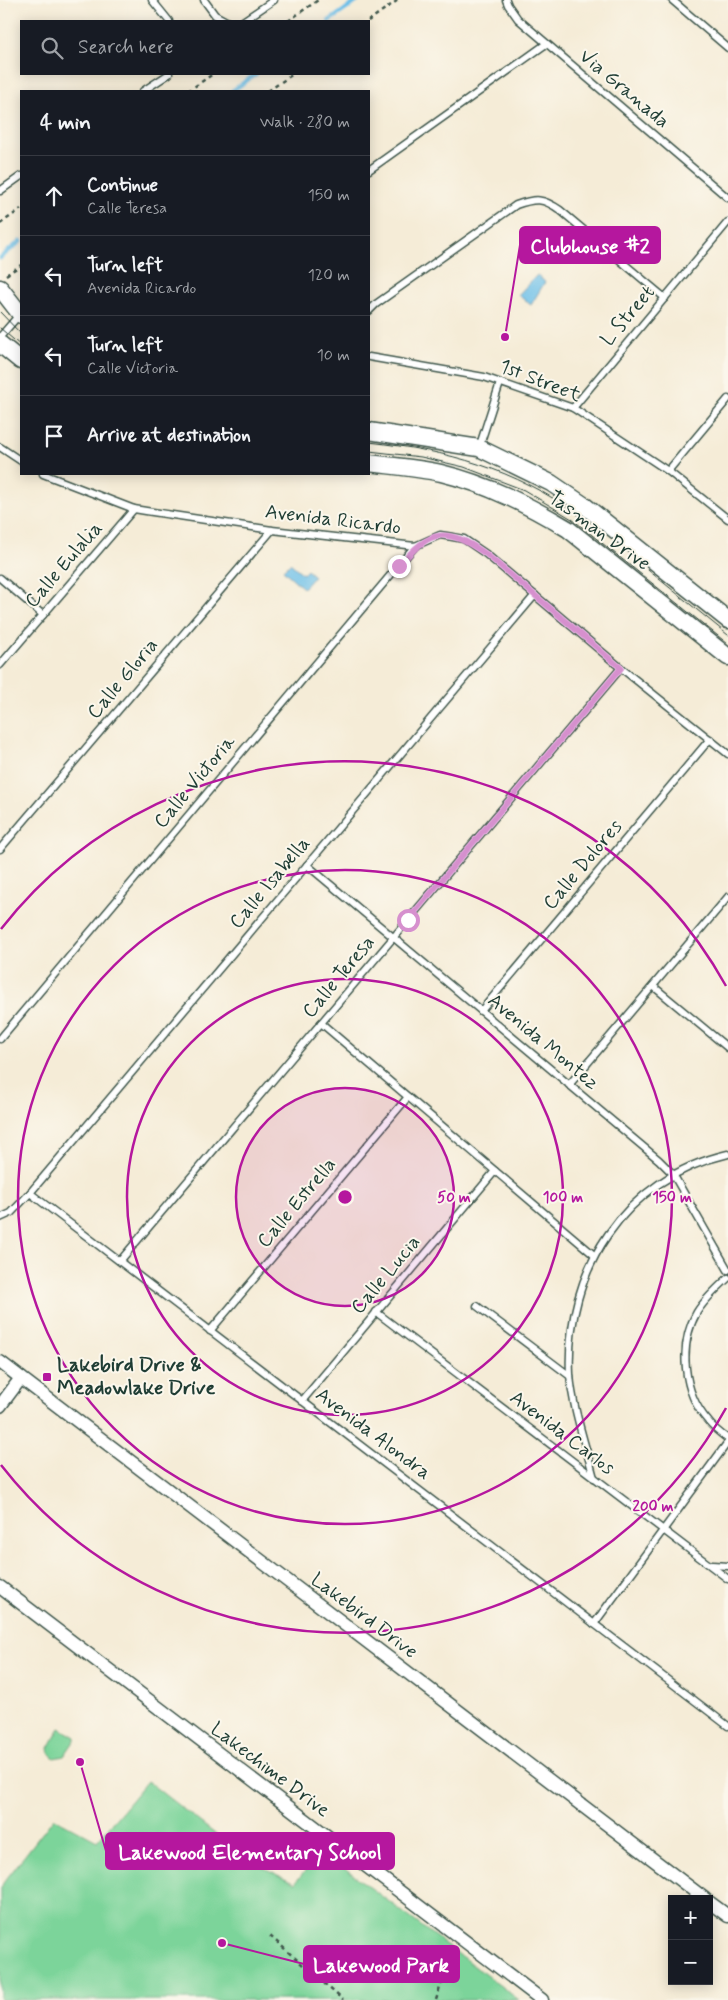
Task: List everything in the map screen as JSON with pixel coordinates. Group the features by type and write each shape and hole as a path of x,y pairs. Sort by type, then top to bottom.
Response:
{"street":[{"path":"0,288 20,314"},
{"path":"0,344 20,360"},
{"name":"Tasman Drive","path":"370,431 479,448 551,483 585,506 728,620"},
{"name":"Tasman Drive","path":"370,463 440,473 462,479 497,491 544,514 568,529 728,657"},
{"name":"Lakebird Drive","path":"0,1362 700,1895"},
{"path":"0,1406 21,1378"},
{"name":"Lakechime Drive","path":"0,1587 542,2000"},
{"path":"713,1905 728,1916"}],"lane":[{"path":"152,0 168,20"},
{"path":"204,0 215,15 224,20"},
{"path":"244,20 274,0"},
{"name":"Via Granada","path":"506,0 508,6 518,19 546,44 728,198"},
{"path":"672,0 728,48"},
{"path":"370,169 546,44"},
{"path":"145,90 168,75"},
{"path":"0,191 20,177"},
{"path":"370,310 516,205 530,200 546,201 560,210 665,298"},
{"name":"L Street","path":"573,408 728,222"},
{"path":"0,337 20,316"},
{"name":"1st Street","path":"370,357 484,377 573,408 668,471 728,519"},
{"path":"479,448 500,383"},
{"path":"668,471 728,399"},
{"path":"0,447 20,459"},
{"name":"Avenida Ricardo","path":"46,475 134,509 272,530 416,546 440,535 464,539 486,554 621,668 728,754"},
{"name":"Calle Eulalia","path":"0,665 134,509"},
{"name":"Calle Gloria","path":"0,849 272,530"},
{"name":"Calle Victoria","path":"0,1039 416,546"},
{"path":"0,578 43,615"},
{"name":"Calle Isabella","path":"30,1193 535,595"},
{"name":"Calle Teresa","path":"120,1261 621,668"},
{"name":"Calle Dolores","path":"481,1011 710,739"},
{"name":"Avenida Montez","path":"307,865 673,1174 728,1270"},
{"path":"569,1085 728,899"},
{"path":"653,986 728,1048"},
{"path":"321,1023 594,1255"},
{"name":"Calle Estrella","path":"210,1331 408,1097"},
{"path":"594,1478 570,1376 570,1329 576,1301 594,1255 628,1210 651,1189 673,1174 702,1160 728,1154"},
{"name":"Calle Lucia","path":"302,1400 495,1171"},
{"path":"0,1218 11,1213 30,1193"},
{"name":"Avenida Alondra","path":"30,1193 728,1726"},
{"path":"594,1624 664,1531 728,1441 707,1421 692,1397 685,1369 687,1340 696,1313 714,1290 728,1278"},
{"path":"477,1306 570,1376"},
{"name":"Avenida Carlos","path":"376,1312 728,1579"},
{"path":"710,1565 728,1566"}],"path":[{"path":"289,20 318,0"},
{"path":"369,20 398,0"},
{"path":"189,90 212,75"},
{"path":"269,90 292,75"},
{"path":"0,224 20,210"},
{"path":"0,279 20,266"},
{"path":"270,1936 343,2000"},
{"path":"436,2000 448,1962 464,1940"}],"green space":[{"path":"60,1728 75,1737 75,1740 64,1756 54,1758 50,1754 49,1748"},
{"path":"147,1781 250,1861 295,1883 322,1851 519,2000 0,2000 0,1887 54,1818 97,1841"}],"water":[{"path":"537,275 545,282 531,305 518,295"},
{"path":"290,563 303,574 307,570 314,576 303,588 283,570"}],"waterway":[{"path":"330,20 359,0"},
{"path":"233,90 255,75"},
{"path":"0,258 20,242"}],"tram line":[{"path":"0,312 20,333"},
{"path":"0,328 20,345"},
{"path":"370,442 426,451 479,464 530,485 580,516"},
{"path":"370,451 421,457 464,467 524,490 572,519 728,644"},
{"path":"648,570 728,635"}],"place":[{"name":"Clubhouse #2","path":"505,337"},
{"name":"Lakebird Drive & Meadowlake Drive","path":"47,1377"},
{"name":"Lakewood Elementary School","path":"80,1762"},
{"name":"Lakewood Park","path":"222,1943"}],"route":[{"path":"399,566 416,546 429,539 440,535 464,539 486,554 621,668 408,920"}]}
